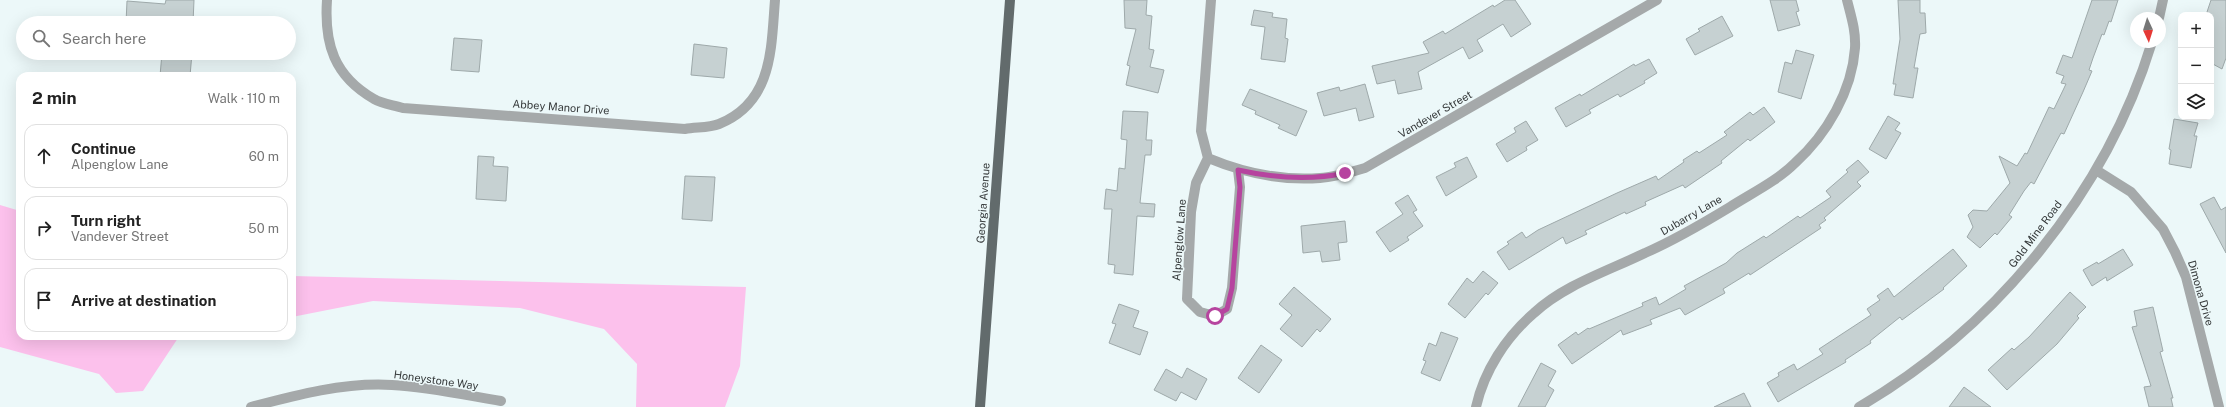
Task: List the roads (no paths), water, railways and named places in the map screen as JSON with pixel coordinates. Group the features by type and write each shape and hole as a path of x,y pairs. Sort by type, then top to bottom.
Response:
{"main road":[{"name":"Georgia Avenue","path":"980,407 1010,0"}],"street":[{"name":"Abbey Manor Drive","path":"327,0 325,22 329,46 341,71 375,100 403,108 685,129 718,124 746,108 762,85 771,51 775,0"},
{"path":"1208,158 1201,131 1211,0"},
{"name":"Vandever Street","path":"1208,158 1238,170 1266,176 1320,178 1365,168 1657,0"},
{"name":"Dubarry Lane","path":"1476,407 1479,393 1495,359 1510,338 1534,313 1559,294 1679,238 1773,180 1795,164 1824,131 1851,78 1855,47 1853,24 1847,0"},
{"path":"2160,12 2163,0"},
{"name":"Gold Mine Road","path":"1862,406 1934,356 1996,301 2031,263 2096,170 2127,111 2150,48"},
{"name":"Alpenglow Lane","path":"1208,158 1196,183 1191,212 1188,298 1200,312 1215,316 1227,309 1232,288 1240,187 1238,170"},
{"name":"Dimona Drive","path":"2096,170 2131,192 2163,229 2175,252 2186,278 2219,407"},
{"name":"Honeystone Way","path":"251,407 269,405 299,395 344,388 391,385 442,390 501,401"}]}
